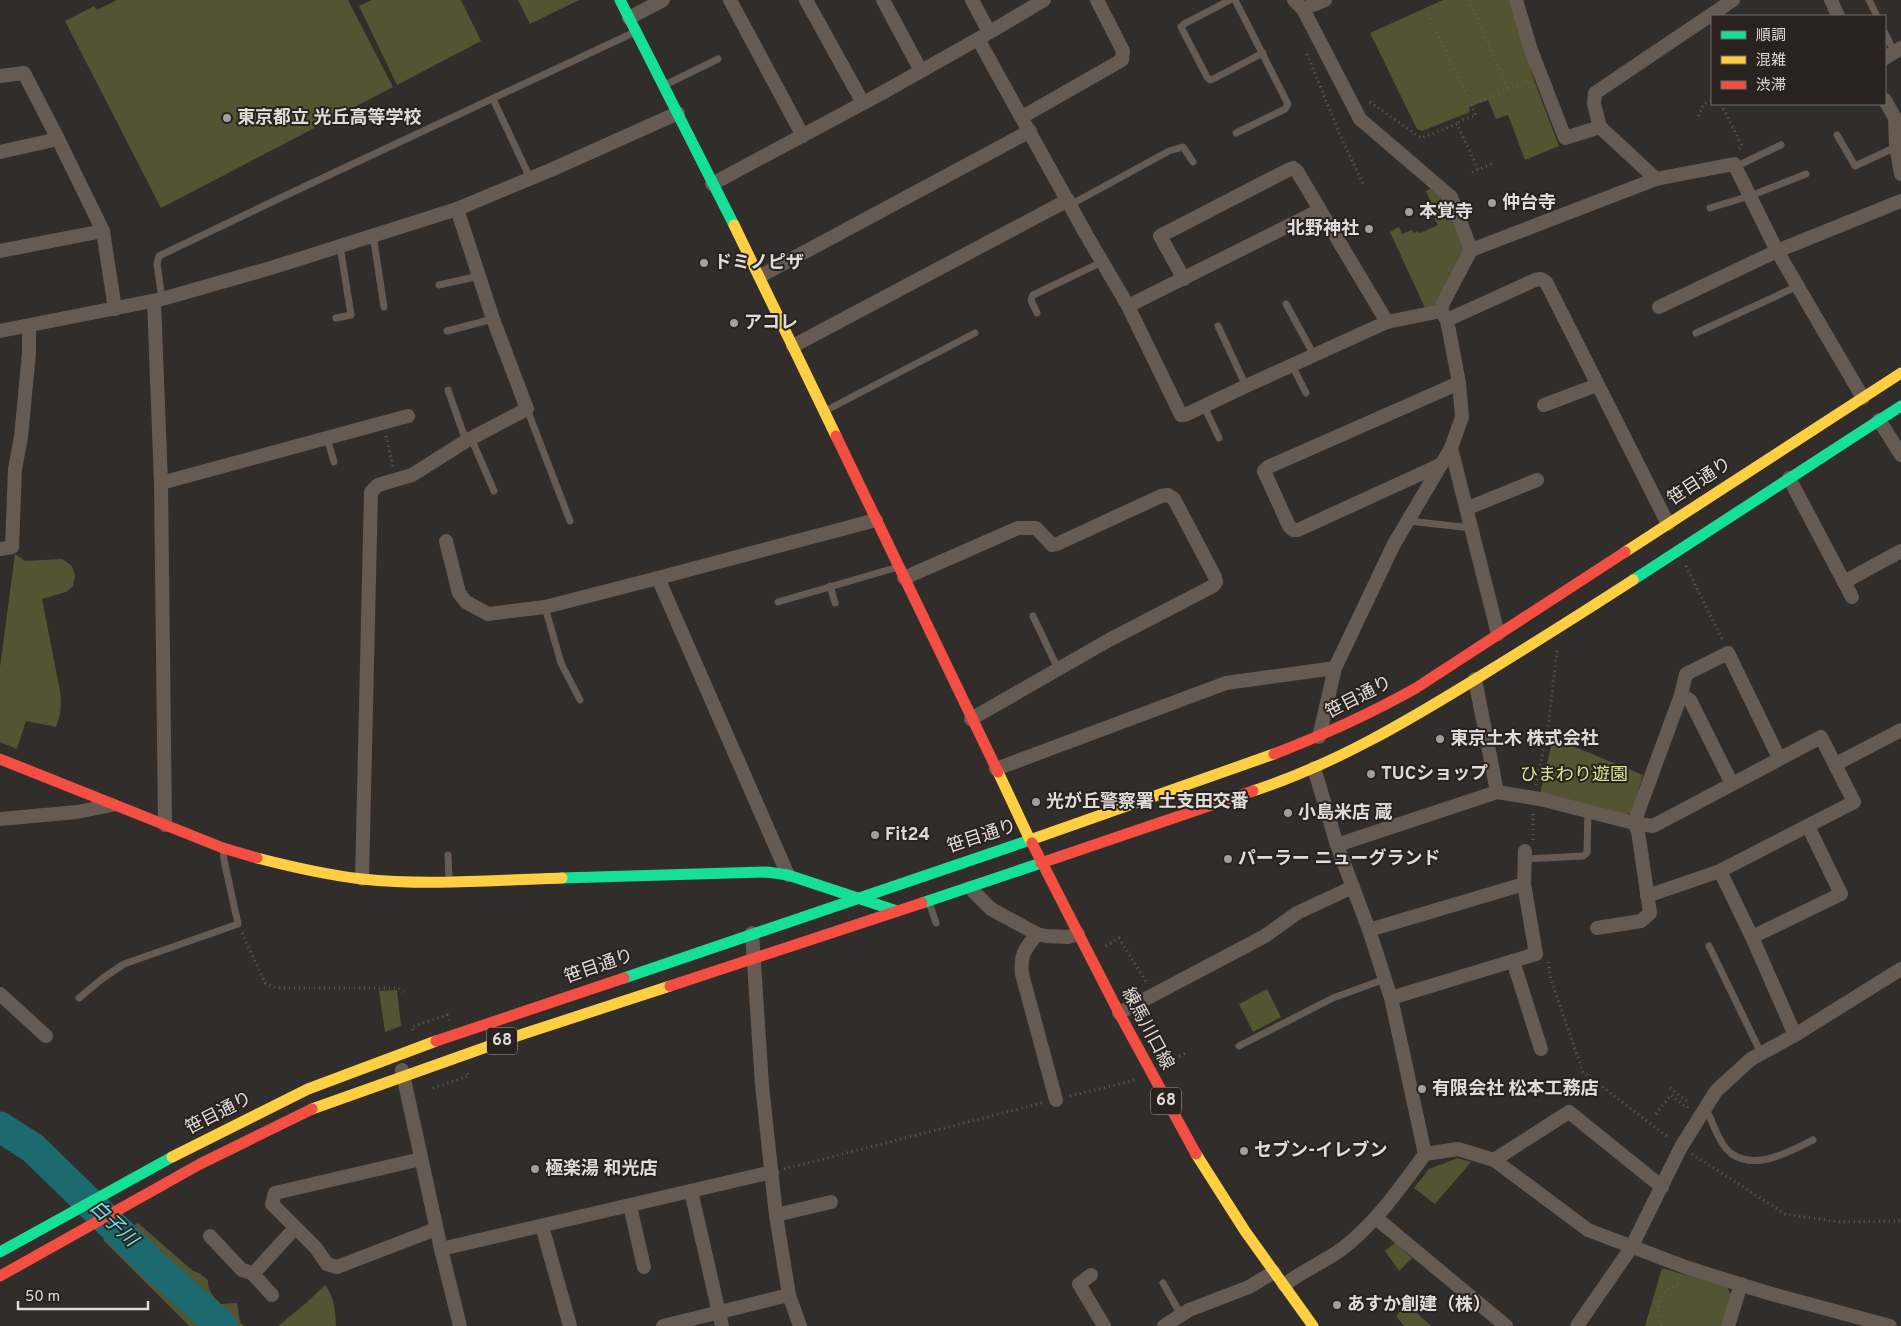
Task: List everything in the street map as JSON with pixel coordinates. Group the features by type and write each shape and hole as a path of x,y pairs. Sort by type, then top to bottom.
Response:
{"main road":[{"name":"練馬川口線","path":"620,0 760,276 1041,863 1119,1013 1155,1071 1191,1147 1245,1231 1314,1326"},
{"name":"笹目通り","path":"0,1252 191,1147 308,1088 399,1054 1030,840 1319,738 1416,688 1901,373"},
{"name":"笹目通り","path":"0,1276 200,1164 316,1107 528,1032 970,888 1275,784 1314,768 1405,723 1564,625 1901,406"},
{"path":"0,759 223,848 298,869 392,882 767,872 788,875 897,912"}],"street":[{"path":"629,18 663,0"},
{"path":"730,0 803,136"},
{"path":"806,0 863,103"},
{"path":"884,0 921,71"},
{"path":"972,0 984,36 1022,117 1128,306 1181,415 1185,416 1246,386 1388,322 1444,316 1541,279 1546,282 1668,524"},
{"path":"712,184 921,71 1044,0"},
{"path":"1022,117 1122,60 1123,51 1097,0"},
{"path":"1325,0 1299,5 1360,119 1451,197 1470,250"},
{"path":"1516,0 1532,50 1565,138 1600,128"},
{"path":"1656,179 1600,128 1594,104 1595,93 1733,0"},
{"path":"1831,0 1838,15"},
{"path":"0,76 24,73 58,139 103,231 115,309"},
{"path":"1886,102 1895,118 1901,174"},
{"path":"0,331 158,300 457,209 678,113"},
{"path":"760,276 1030,131"},
{"path":"0,152 58,139"},
{"path":"1319,738 1335,668 1394,544 1452,448 1462,417 1459,383 1444,316 1443,303 1470,250 1656,179 1733,166 1777,251 1799,286 1862,398"},
{"path":"1184,279 1160,236 1293,168 1297,171 1388,322"},
{"path":"1659,307 1777,251 1901,201"},
{"path":"793,346 1069,202"},
{"path":"362,879 371,492 378,485 412,475 469,440 527,409 457,209"},
{"path":"1128,306 1320,210"},
{"path":"0,251 103,231"},
{"path":"158,300 162,482 165,825"},
{"path":"0,549 12,547 14,469 21,437 30,326"},
{"path":"1440,465 1298,530 1293,530 1289,526 1264,471 1268,467 1459,383"},
{"path":"1544,405 1597,385"},
{"path":"162,482 408,416"},
{"path":"1880,420 1901,455"},
{"path":"1452,448 1498,634"},
{"path":"1789,478 1852,597"},
{"path":"1468,508 1537,480"},
{"path":"901,573 1018,528 1036,528 1052,545 1057,544 1161,496 1168,495 1174,499 1215,577 1216,582 1213,586 1109,640 971,719"},
{"path":"446,541 459,593 466,602 488,614 545,607 876,520"},
{"path":"1844,582 1901,551"},
{"path":"658,578 788,875"},
{"path":"1597,928 1641,921 1650,913 1638,831 1634,823 1681,695 1686,674 1728,653 1779,758"},
{"path":"996,769 1226,683 1335,668"},
{"path":"1474,679 1497,792"},
{"path":"1681,695 1690,700 1732,784"},
{"path":"1836,764 1901,730"},
{"path":"1337,845 1497,792 1534,798 1653,826 1821,737 1854,802 1720,871 1647,896"},
{"path":"1314,768 1337,845 1369,930 1391,998 1425,1154"},
{"path":"0,819 77,812 112,805"},
{"path":"1752,937 1840,894 1808,826"},
{"path":"1391,998 1536,954 1524,884 1528,856"},
{"path":"1720,871 1752,937 1795,1035"},
{"path":"1369,930 1524,884"},
{"path":"1119,1013 1266,936 1296,913 1353,887"},
{"path":"970,888 990,909 1038,934 1068,937 1078,934"},
{"path":"752,933 762,1085 776,1215 789,1295 800,1326"},
{"path":"1038,934 1024,951 1021,962 1022,974 1056,1100"},
{"path":"1513,961 1541,1049"},
{"path":"1577,1326 1631,1248 1681,1147 1716,1091 1751,1059 1795,1035 1901,969"},
{"path":"0,994 46,1036"},
{"path":"399,1054 436,1229 460,1326"},
{"path":"1494,1160 1569,1112 1662,1187"},
{"path":"1284,1285 1343,1248 1376,1218 1425,1154 1458,1149 1494,1160 1588,1230 1631,1248 1768,1293 1875,1324 1890,1326"},
{"path":"421,1159 276,1193 272,1204 316,1248 327,1264 337,1267 436,1229"},
{"path":"441,1249 772,1172"},
{"path":"691,1192 720,1319"},
{"path":"776,1215 830,1202"},
{"path":"630,1206 644,1267"},
{"path":"1376,1218 1506,1326"},
{"path":"542,1226 570,1326"},
{"path":"253,1274 295,1228"},
{"path":"210,1236 242,1270 253,1274 272,1295"},
{"path":"1164,1326 1189,1310 1249,1287 1274,1272"},
{"path":"1091,1274 1079,1284 1104,1326"},
{"path":"1728,1326 1741,1284"},
{"path":"663,1326 720,1319 789,1295"}],"lane":[{"path":"1230,0 1181,27 1207,77 1210,80 1213,79 1263,53"},
{"path":"1236,0 1288,104 1285,108 1236,134"},
{"path":"1869,0 1876,15"},
{"path":"158,300 157,264 159,256 636,32"},
{"path":"1886,34 1893,52"},
{"path":"664,85 718,59"},
{"path":"493,99 530,178"},
{"path":"1837,135 1854,166 1899,145"},
{"path":"1733,166 1781,146"},
{"path":"1069,202 1169,151 1183,148 1192,162"},
{"path":"1710,208 1750,196 1806,174"},
{"path":"373,235 384,308"},
{"path":"336,318 351,315 340,246"},
{"path":"1037,313 1031,300 1034,295 1102,262"},
{"path":"439,285 479,276"},
{"path":"1696,333 1799,286"},
{"path":"1286,304 1314,355"},
{"path":"447,331 494,319"},
{"path":"1218,326 1246,386"},
{"path":"824,411 975,333"},
{"path":"1292,365 1306,393"},
{"path":"448,390 469,440 494,491"},
{"path":"1204,406 1219,438"},
{"path":"527,409 570,521"},
{"path":"327,438 334,462"},
{"path":"1408,521 1472,528"},
{"path":"778,602 830,586 901,573"},
{"path":"830,586 835,603"},
{"path":"545,607 561,663 580,700"},
{"path":"1033,616 1058,669"},
{"path":"1528,856 1583,856 1587,853 1588,812"},
{"path":"79,998 124,964 238,924 223,848"},
{"path":"448,855 449,881"},
{"path":"929,901 936,923"},
{"path":"1709,946 1761,1053"},
{"path":"1239,1046 1333,998 1385,979"},
{"path":"1703,1112 1708,1113 1724,1146 1731,1154 1747,1160 1779,1156 1813,1140"},
{"path":"1163,1283 1181,1314"}],"path":[{"path":"1469,0 1509,90"},
{"path":"1369,102 1421,138 1476,115 1428,14"},
{"path":"1304,46 1340,135 1364,186"},
{"path":"1471,105 1532,80"},
{"path":"1698,116 1704,104 1711,100"},
{"path":"1722,105 1742,146 1736,152 1733,166"},
{"path":"1457,124 1478,170"},
{"path":"1472,172 1494,163"},
{"path":"383,423 396,479"},
{"path":"1686,565 1728,653"},
{"path":"1528,856 1534,798 1548,728 1557,649"},
{"path":"238,924 265,983 276,988 398,988 403,992"},
{"path":"1099,950 1119,938 1154,995"},
{"path":"1548,961 1551,980 1583,1072 1681,1147 1785,1214 1838,1222 1901,1221"},
{"path":"415,1026 447,1015"},
{"path":"772,1172 1056,1100 1155,1071 1186,1053"},
{"path":"435,1087 469,1076"},
{"path":"1670,1088 1703,1112"},
{"path":"1656,1114 1671,1095 1687,1108 1690,1103"},
{"path":"1662,1326 1658,1307 1663,1294 1677,1284 1685,1283"}],"green space":[{"name":"東京都立 光丘高等学校","path":"117,0 348,0 393,87 161,208 65,21 94,6 97,10"},
{"path":"372,0 461,0 481,41 397,85 359,6"},
{"path":"518,0 579,0 530,24"},
{"path":"1443,0 1511,0 1534,80 1559,146 1525,160 1508,115 1496,119 1488,100 1469,107 1470,112 1422,131 1417,129 1370,33"},
{"path":"1434,187 1441,193 1451,208 1458,224 1465,251 1439,304 1425,308 1390,232 1399,227 1402,234 1412,230 1414,233 1418,231 1420,233 1438,225 1433,216 1436,214 1426,191"},
{"path":"15,554 25,561 62,559 72,566 75,576 73,586 66,592 42,599 60,691 61,709 58,723 56,727 26,721 17,749 0,742 0,667"},
{"name":"ひまわり遊園","path":"1553,738 1643,775 1632,812 1626,815 1540,794"},
{"path":"1267,989 1281,1017 1253,1032 1239,1004"},
{"path":"397,990 401,1026 385,1032 379,991"},
{"path":"1458,1158 1471,1162 1435,1204 1414,1188 1429,1169"},
{"path":"138,1223 193,1271 208,1280 210,1291 221,1304 237,1303 240,1322 244,1326 189,1326 103,1240"},
{"path":"1395,1243 1412,1258 1399,1271 1385,1251"},
{"path":"1662,1268 1727,1287 1732,1297 1722,1326 1645,1326"},
{"path":"325,1285 333,1299 336,1326 278,1326 305,1304"},
{"path":"1407,1304 1431,1326 1404,1326 1396,1316"}],"waterway":[{"name":"白子川","path":"0,1127 33,1148 152,1264 222,1326"}],"traffic: fast":[{"path":"620,0 734,225"},
{"path":"1633,580 1901,406"},
{"path":"624,978 1030,840 1032,843"},
{"path":"922,903 1041,863"},
{"path":"562,878 767,872 788,875 897,911"},
{"path":"0,1252 172,1157"}],"traffic: slow":[{"path":"734,225 836,436"},
{"path":"1625,552 1901,373"},
{"path":"1253,791 1313,768 1397,726 1452,694 1633,580"},
{"path":"998,772 1030,840 1274,754"},
{"path":"257,858 323,873 387,881 462,882 562,878"},
{"path":"312,1109 520,1035 670,986"},
{"path":"172,1157 308,1089 436,1041"},
{"path":"1196,1154 1245,1231 1313,1326"}],"traffic: jam":[{"path":"836,436 998,772"},
{"path":"1274,754 1346,724 1416,688 1625,552"},
{"path":"0,759 223,848 257,858"},
{"path":"1041,863 1253,791"},
{"path":"1032,843 1119,1013 1196,1154"},
{"path":"670,986 922,903"},
{"path":"436,1041 624,978"},
{"path":"0,1276 200,1164 312,1109"}],"place":[{"name":"東京都立 光丘高等学校","path":"227,118"},
{"name":"仲台寺","path":"1492,203"},
{"name":"本覚寺","path":"1409,212"},
{"name":"北野神社","path":"1369,229"},
{"name":"ドミノピザ","path":"704,263"},
{"name":"アコレ","path":"734,323"},
{"name":"東京土木 株式会社","path":"1440,739"},
{"name":"TUCショップ","path":"1371,774"},
{"name":"光が丘警察署 土支田交番","path":"1036,802"},
{"name":"小島米店 蔵","path":"1288,813"},
{"name":"Fit24","path":"875,835"},
{"name":"パーラー ニューグランド","path":"1228,859"},
{"name":"有限会社 松本工務店","path":"1422,1089"},
{"name":"セブン-イレブン","path":"1244,1151"},
{"name":"極楽湯 和光店","path":"535,1169"},
{"name":"あすか創建（株）","path":"1337,1305"}]}
